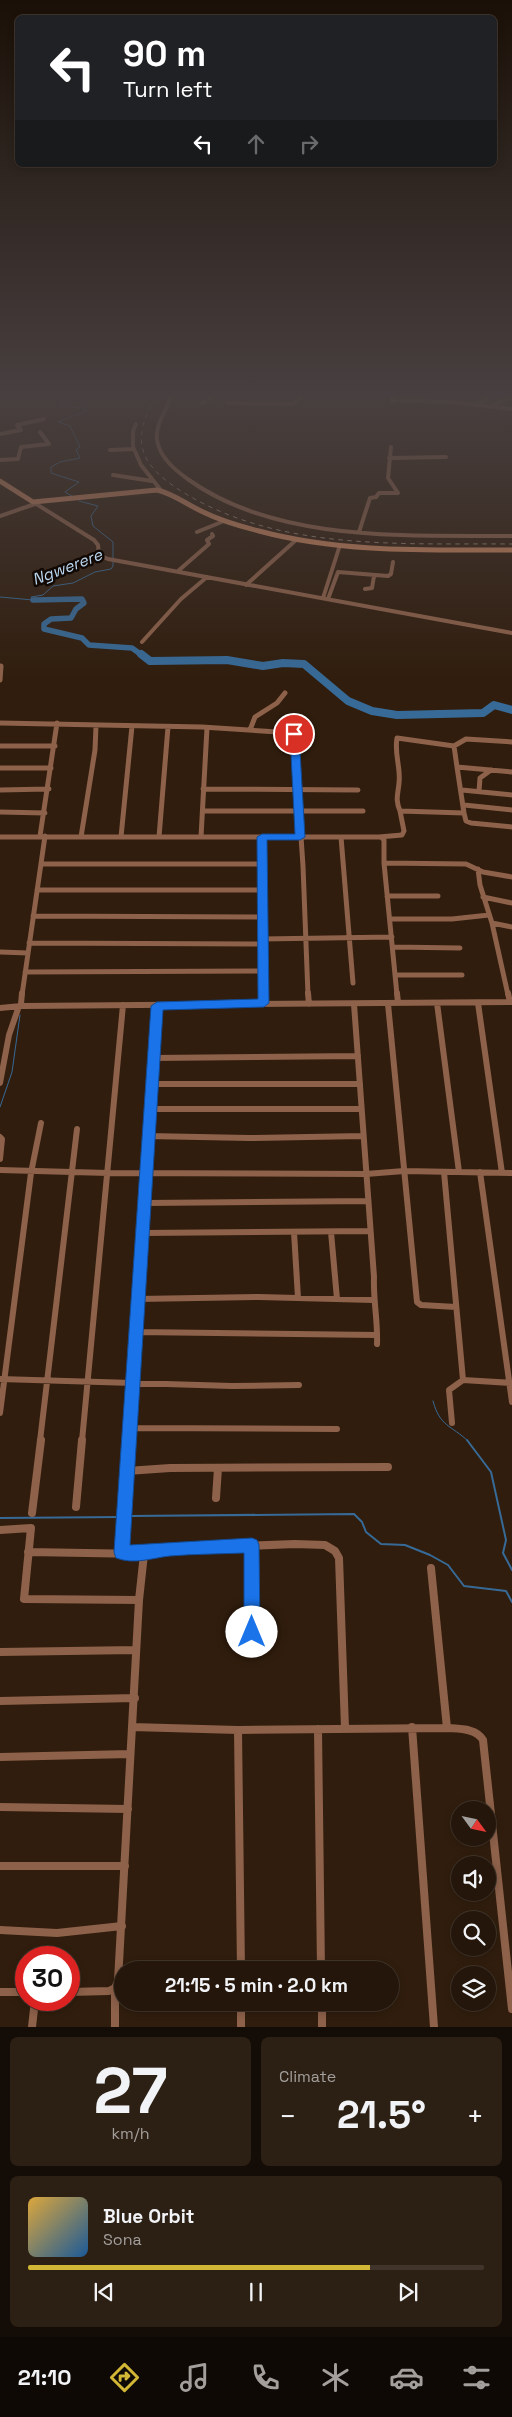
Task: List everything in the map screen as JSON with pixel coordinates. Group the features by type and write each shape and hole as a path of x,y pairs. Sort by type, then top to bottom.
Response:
{"main road":[{"path":"16,492 34,503 136,492"},
{"path":"167,492 191,507 224,521 296,540 340,545 512,550"}],"street":[{"path":"206,492 222,501 263,516 312,527 359,532 512,536"},
{"path":"359,532 370,498 376,497 379,493 398,493 397,492"},
{"path":"0,516 34,503 94,540 98,545 100,555 108,559 512,633"},
{"path":"197,532 224,521"},
{"path":"178,571 210,543 207,540 213,536 212,534"},
{"path":"246,585 296,540"},
{"path":"325,599 340,545"},
{"path":"325,599 338,572 374,576 390,575 393,562"},
{"path":"365,589 372,588 374,576"},
{"path":"142,642 181,599 207,577"},
{"path":"0,680 1,666"},
{"path":"250,730 255,717 264,713 269,707 283,699 285,693"},
{"path":"0,723 57,723 96,726 294,732 309,1004"},
{"path":"0,1083 9,1035 21,1006 41,864 42,836 57,723"},
{"path":"81,837 95,750 96,726"},
{"path":"121,837 132,726"},
{"path":"159,837 168,727"},
{"path":"201,837 207,728"},
{"path":"0,837 399,836 404,833 400,811 395,801 398,784 396,740 401,738 454,746 466,739 512,742"},
{"path":"0,746 55,746"},
{"path":"454,746 466,821 512,827"},
{"path":"457,767 512,772"},
{"path":"0,768 52,768"},
{"path":"479,791 480,778 491,770"},
{"path":"0,790 49,789"},
{"path":"203,789 358,790"},
{"path":"462,790 512,795"},
{"path":"464,805 512,810"},
{"path":"203,812 363,811"},
{"path":"400,811 464,813"},
{"path":"0,812 45,812"},
{"path":"262,837 262,971 264,1003"},
{"path":"340,837 353,983"},
{"path":"379,837 384,840 384,863 398,1003"},
{"path":"384,863 466,864 483,872 512,877"},
{"path":"41,864 261,864"},
{"path":"0,1008 21,1006 157,1006 264,1003 388,1004 511,1002 492,923 483,898 478,869"},
{"path":"37,890 262,890"},
{"path":"387,896 438,896"},
{"path":"483,898 512,903"},
{"path":"390,919 452,919 489,915"},
{"path":"33,916 262,917"},
{"path":"492,923 512,927"},
{"path":"29,943 263,941 305,938 392,937"},
{"path":"393,947 460,948"},
{"path":"0,952 28,952"},
{"path":"25,972 262,971"},
{"path":"395,975 462,975"},
{"path":"437,1003 459,1172"},
{"path":"478,1003 502,1173"},
{"path":"354,1004 374,1277 373,1300 378,1326 377,1344"},
{"path":"388,1004 417,1302 456,1307"},
{"path":"76,1507 123,1005"},
{"path":"122,1552 132,1382 146,1203 150,1084 157,1006"},
{"path":"153,1058 358,1056"},
{"path":"150,1084 360,1084"},
{"path":"150,1109 361,1109"},
{"path":"0,1413 2,1379 21,1262 31,1172 41,1123"},
{"path":"32,1513 70,1173 77,1129"},
{"path":"148,1136 249,1138 363,1136"},
{"path":"0,1137 2,1139 0,1159"},
{"path":"0,1170 70,1173 366,1174 404,1171 512,1173"},
{"path":"444,1172 463,1380"},
{"path":"480,1172 511,1383 512,1402"},
{"path":"146,1203 368,1201"},
{"path":"143,1233 370,1231"},
{"path":"294,1232 298,1298"},
{"path":"331,1232 337,1299"},
{"path":"138,1299 298,1298 373,1300"},
{"path":"136,1332 378,1334"},
{"path":"2,1379 232,1386 299,1385"},
{"path":"463,1380 468,1382 511,1383"},
{"path":"452,1423 449,1390 463,1380"},
{"path":"130,1428 336,1430"},
{"path":"127,1471 170,1468 388,1467"},
{"path":"216,1498 218,1468"},
{"path":"0,1530 30,1528 31,1540 28,1552 24,1599 28,1601 139,1600"},
{"path":"28,1552 71,1554 122,1552 144,1554 169,1549 252,1545 325,1546 335,1551 339,1558 345,1728"},
{"path":"252,1545 252,1632"},
{"path":"119,1961 139,1600 144,1554"},
{"path":"431,1568 447,1728"},
{"path":"0,1652 136,1650"},
{"path":"0,1701 134,1698"},
{"path":"132,1727 238,1730 412,1727 447,1728 476,1732 483,1740 500,1921 512,2009"},
{"path":"412,1727 434,2027"},
{"path":"318,1728 321,1961"},
{"path":"238,1730 241,1961"},
{"path":"0,1757 130,1754"},
{"path":"0,1807 128,1809"},
{"path":"0,1866 125,1866"},
{"path":"0,1930 56,1933 122,1926"},
{"path":"80,1992 110,1991 114,1989"},
{"path":"0,1992 15,1992"},
{"path":"32,2027 34,2011"},
{"path":"116,2011 116,2027"},
{"path":"241,2011 241,2027"},
{"path":"322,2011 322,2027"}],"waterway":[{"name":"Ngwerere","path":"66,492 72,496"},
{"name":"Ngwerere","path":"0,597 33,600 31,597 43,595 53,586 73,583 95,572 111,569 113,566 113,542 93,526 91,516 98,506 79,501"},
{"name":"Ngwerere","path":"33,600 82,599 84,603 76,609 71,618 51,619 44,624 44,629 82,638 89,645 132,648 143,656"},
{"name":"Ngwerere","path":"141,654 150,661 227,660 263,666 283,663 304,664 348,701 372,711 397,715 483,713 494,705 512,710"},
{"path":"0,1107 12,1072 20,1015"},
{"path":"433,1401 443,1421 467,1440"},
{"path":"467,1440 491,1472 506,1540 503,1553 512,1570"},
{"path":"130,1516 354,1514 362,1522 366,1532 381,1544 405,1545 430,1555 448,1565 464,1586 506,1591 512,1602"},
{"path":"0,1518 122,1517"}],"railway":[{"path":"183,492 216,509 256,524 297,534 383,543 512,544"}],"route":[{"path":"252,1632 252,1545 169,1549 144,1554 122,1552 140,1263 146,1203 150,1084 157,1006 264,1003 262,971 262,837 300,837 294,734"}]}
